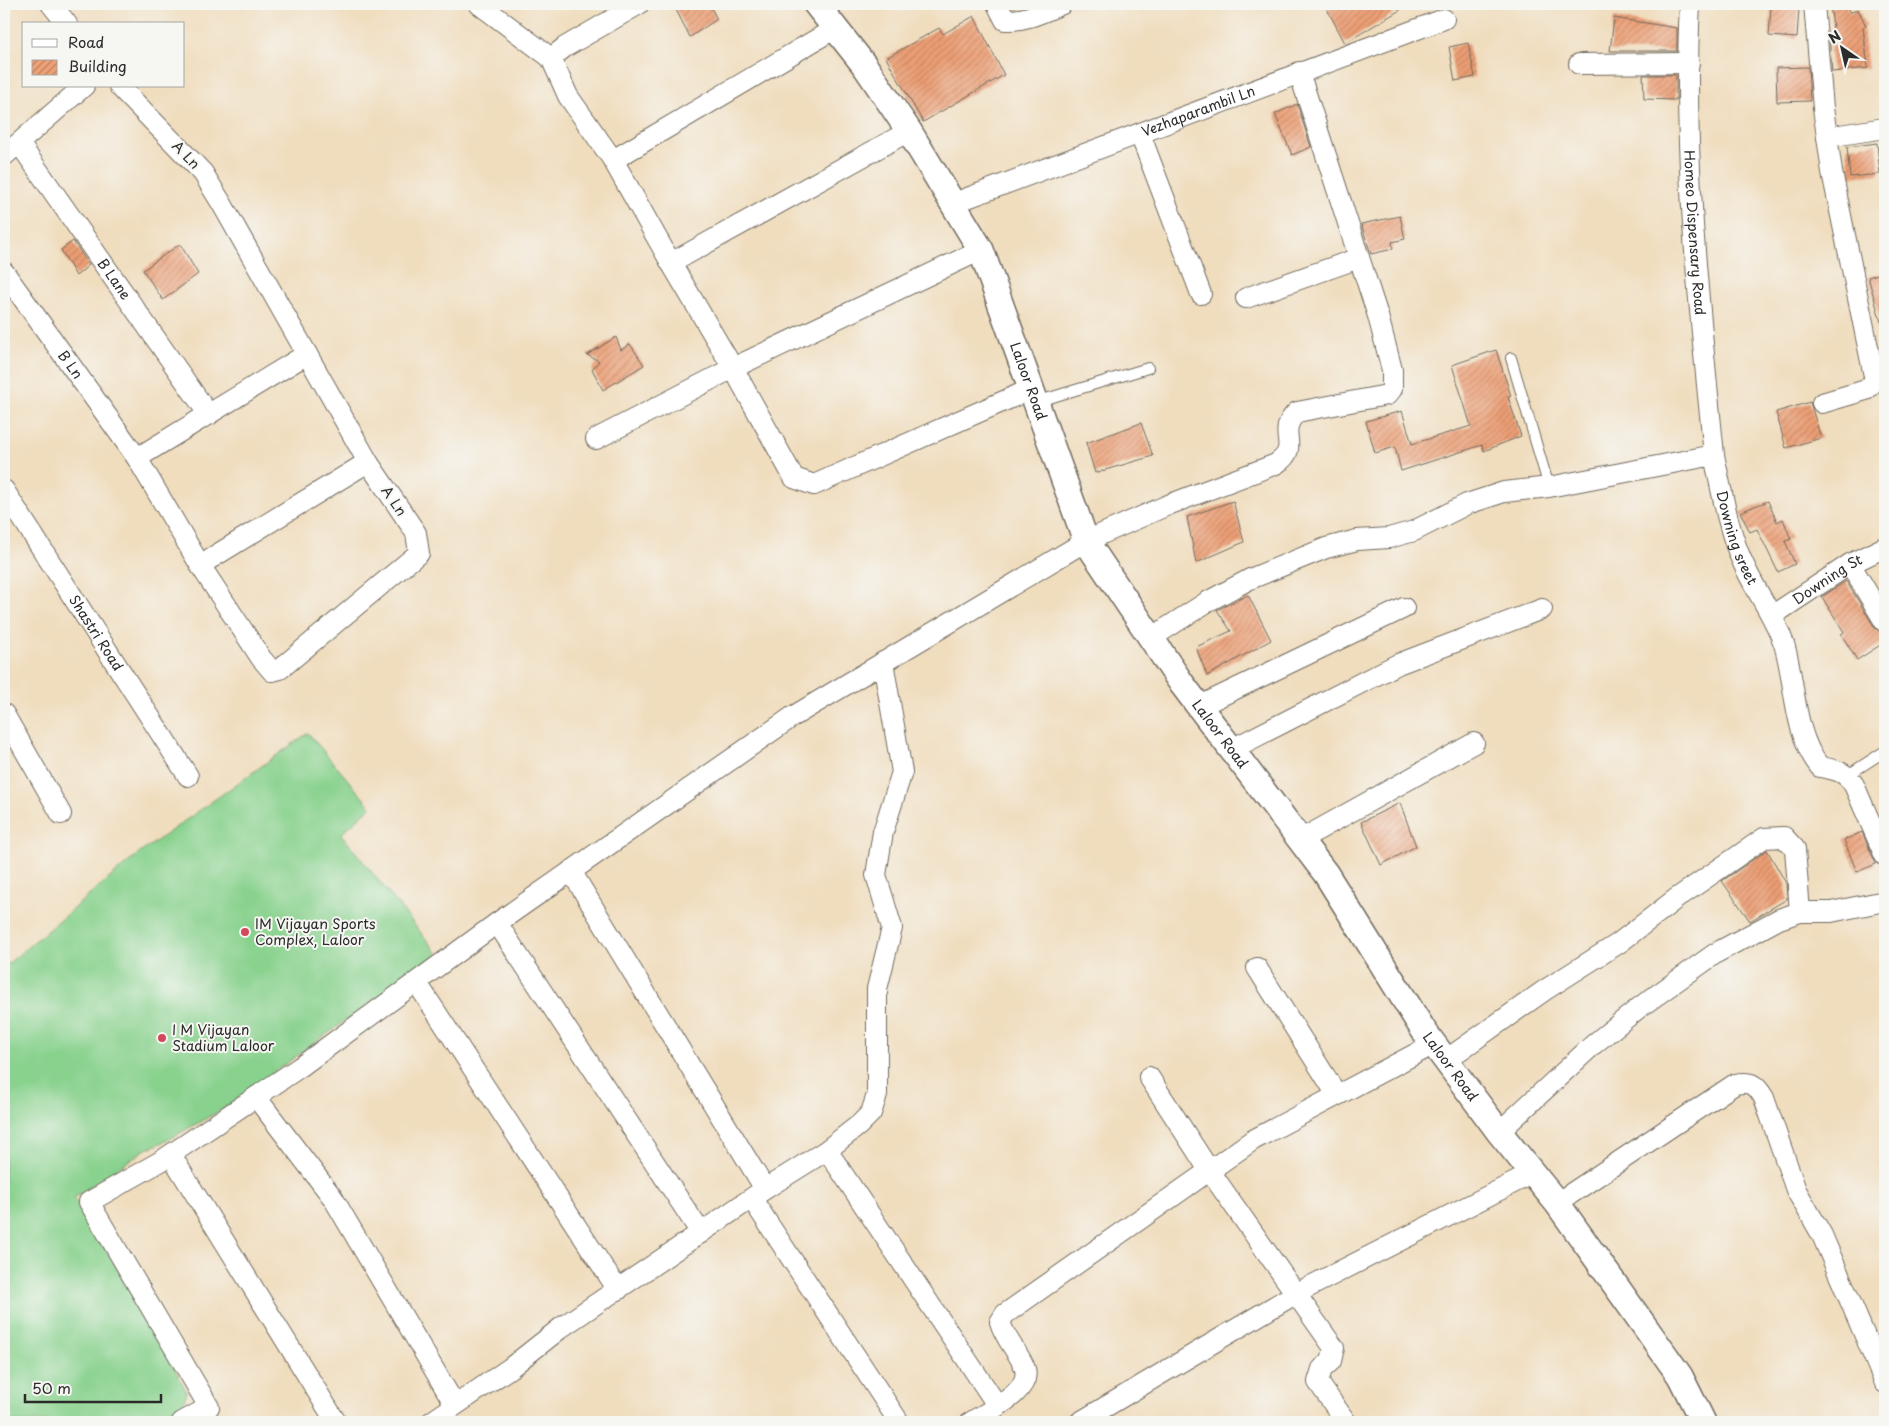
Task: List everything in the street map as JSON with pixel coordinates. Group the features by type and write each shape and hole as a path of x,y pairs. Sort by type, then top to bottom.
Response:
{"street":[{"path":"51,4 65,22"},
{"path":"479,4 551,58 568,96 613,160 794,478 814,485 1034,396"},
{"path":"551,58 565,46 639,4"},
{"name":"Laloor Road","path":"816,4 865,66 954,203 981,250 1086,541 1151,638 1200,706 1326,874 1440,1052 1500,1132 1558,1203 1680,1376 1703,1422"},
{"path":"997,4 1005,20 1016,21 1062,4"},
{"path":"1814,4 1832,172 1876,381 1866,390 1822,403"},
{"name":"Homeo Dispensary Road","path":"1690,7 1691,182 1714,455"},
{"name":"Vezhaparambil Ln","path":"954,203 1444,19"},
{"path":"613,160 834,29"},
{"path":"1579,64 1689,64"},
{"path":"182,1422 208,1407 89,1202 170,1155 256,1096 417,983 497,923 792,717 1086,541 1168,505 1276,464 1285,458 1290,448 1286,429 1289,420 1297,412 1387,395 1392,389 1392,370 1378,316 1299,72"},
{"path":"11,150 82,88"},
{"name":"A Ln","path":"121,88 203,173 368,462 416,533 419,553 280,669 272,671 261,658 200,565 137,458"},
{"path":"1827,137 1885,128"},
{"path":"672,263 909,132"},
{"path":"1140,134 1200,294"},
{"name":"B Lane","path":"11,150 209,414"},
{"path":"596,439 733,368 981,250"},
{"path":"1246,298 1359,258"},
{"name":"B Ln","path":"4,272 137,458"},
{"path":"137,458 306,354"},
{"path":"1151,638 1207,602 1250,579 1326,548 1356,540 1389,538 1406,533 1467,504 1504,492 1549,488 1714,455"},
{"name":"Downing sreet","path":"1714,455 1721,490 1743,564 1772,615 1790,666 1799,718 1810,752 1820,767 1840,771 1848,775"},
{"path":"200,565 368,462"},
{"name":"Shastri Road","path":"4,490 188,776"},
{"name":"Downing St","path":"1772,615 1850,564 1885,547"},
{"path":"1850,564 1885,622"},
{"path":"1200,706 1404,608"},
{"path":"1232,749 1398,664 1542,609"},
{"path":"431,1422 510,1368 562,1326 758,1194 827,1150 871,1113 877,1095 877,989 892,928 876,875 883,832 902,772 883,662"},
{"path":"4,714 61,814"},
{"path":"1300,840 1474,743"},
{"path":"1848,775 1885,856"},
{"path":"971,1422 1021,1389 1026,1379 1024,1367 1004,1336 1000,1322 1005,1314 1253,1140 1337,1095 1440,1052 1545,990 1619,943 1677,898 1764,838 1784,837 1795,849 1800,912"},
{"path":"571,871 758,1194 898,1422"},
{"path":"1500,1132 1594,1044 1640,1007 1716,953 1771,922 1800,912 1831,912 1885,901"},
{"path":"497,923 701,1233"},
{"path":"1257,968 1337,1095"},
{"path":"417,983 618,1290"},
{"path":"1149,1077 1209,1170 1294,1294 1334,1348 1331,1361 1322,1369 1318,1382 1346,1422"},
{"path":"1558,1203 1735,1084 1749,1082 1758,1086 1764,1098 1796,1190 1822,1235 1885,1383"},
{"path":"256,1096 332,1198 455,1406"},
{"path":"827,1150 997,1405"},
{"path":"170,1155 336,1422"},
{"path":"1080,1422 1294,1294 1533,1173"}],"lane":[{"path":"1511,358 1549,488"},
{"path":"1034,396 1148,368"},
{"path":"1848,775 1885,751"}],"green space":[{"name":"I M Vijayan Stadium Laloor","path":"308,733 371,807 341,834 438,954 223,1109 164,1142 146,1149 74,1198 156,1333 187,1392 181,1408 158,1422 4,1422 4,967 137,855"}],"building":[{"path":"673,4 709,4 717,19 690,37"},
{"path":"1338,4 1410,4 1345,43 1327,9"},
{"path":"1830,4 1846,4 1850,13 1858,9 1866,26 1863,27 1868,68 1832,72 1829,35 1834,35"},
{"path":"1771,6 1799,8 1797,38 1769,36"},
{"path":"974,16 1004,75 923,122 886,58 939,28 943,34"},
{"path":"1614,18 1677,28 1677,51 1610,51"},
{"path":"1468,43 1475,77 1455,81 1449,47"},
{"path":"1808,67 1810,101 1777,102 1776,68"},
{"path":"1643,75 1676,75 1676,100 1644,99"},
{"path":"1297,104 1311,147 1292,155 1275,114"},
{"path":"1877,143 1880,174 1850,177 1847,147"},
{"path":"1400,216 1405,239 1392,242 1393,249 1371,254 1361,224"},
{"path":"73,241 89,265 76,276 61,250"},
{"path":"180,244 198,274 163,300 143,270"},
{"path":"1885,272 1885,322 1881,322 1868,277"},
{"path":"616,337 621,350 630,344 644,365 603,390 592,369 599,361 587,355"},
{"path":"1496,350 1511,396 1508,397 1521,436 1484,451 1482,445 1401,471 1395,447 1375,453 1366,421 1402,411 1412,444 1471,426 1452,365"},
{"path":"1810,402 1821,438 1786,448 1776,412"},
{"path":"1141,423 1153,456 1095,473 1086,443"},
{"path":"1233,501 1244,542 1196,563 1187,517"},
{"path":"1768,501 1777,522 1783,519 1791,539 1785,541 1795,564 1778,572 1757,529 1750,532 1740,512"},
{"path":"1846,581 1875,628 1885,634 1885,642 1857,660 1841,634 1844,632 1822,597"},
{"path":"1248,595 1271,640 1207,676 1196,647 1231,631 1217,610"},
{"path":"1400,803 1416,846 1381,865 1361,822"},
{"path":"1862,832 1876,864 1857,872 1844,840"},
{"path":"1767,850 1786,883 1787,899 1750,921 1722,881"}],"place":[{"name":"IM Vijayan Sports Complex, Laloor","path":"245,932"},
{"name":"I M Vijayan Stadium Laloor","path":"162,1038"}]}
